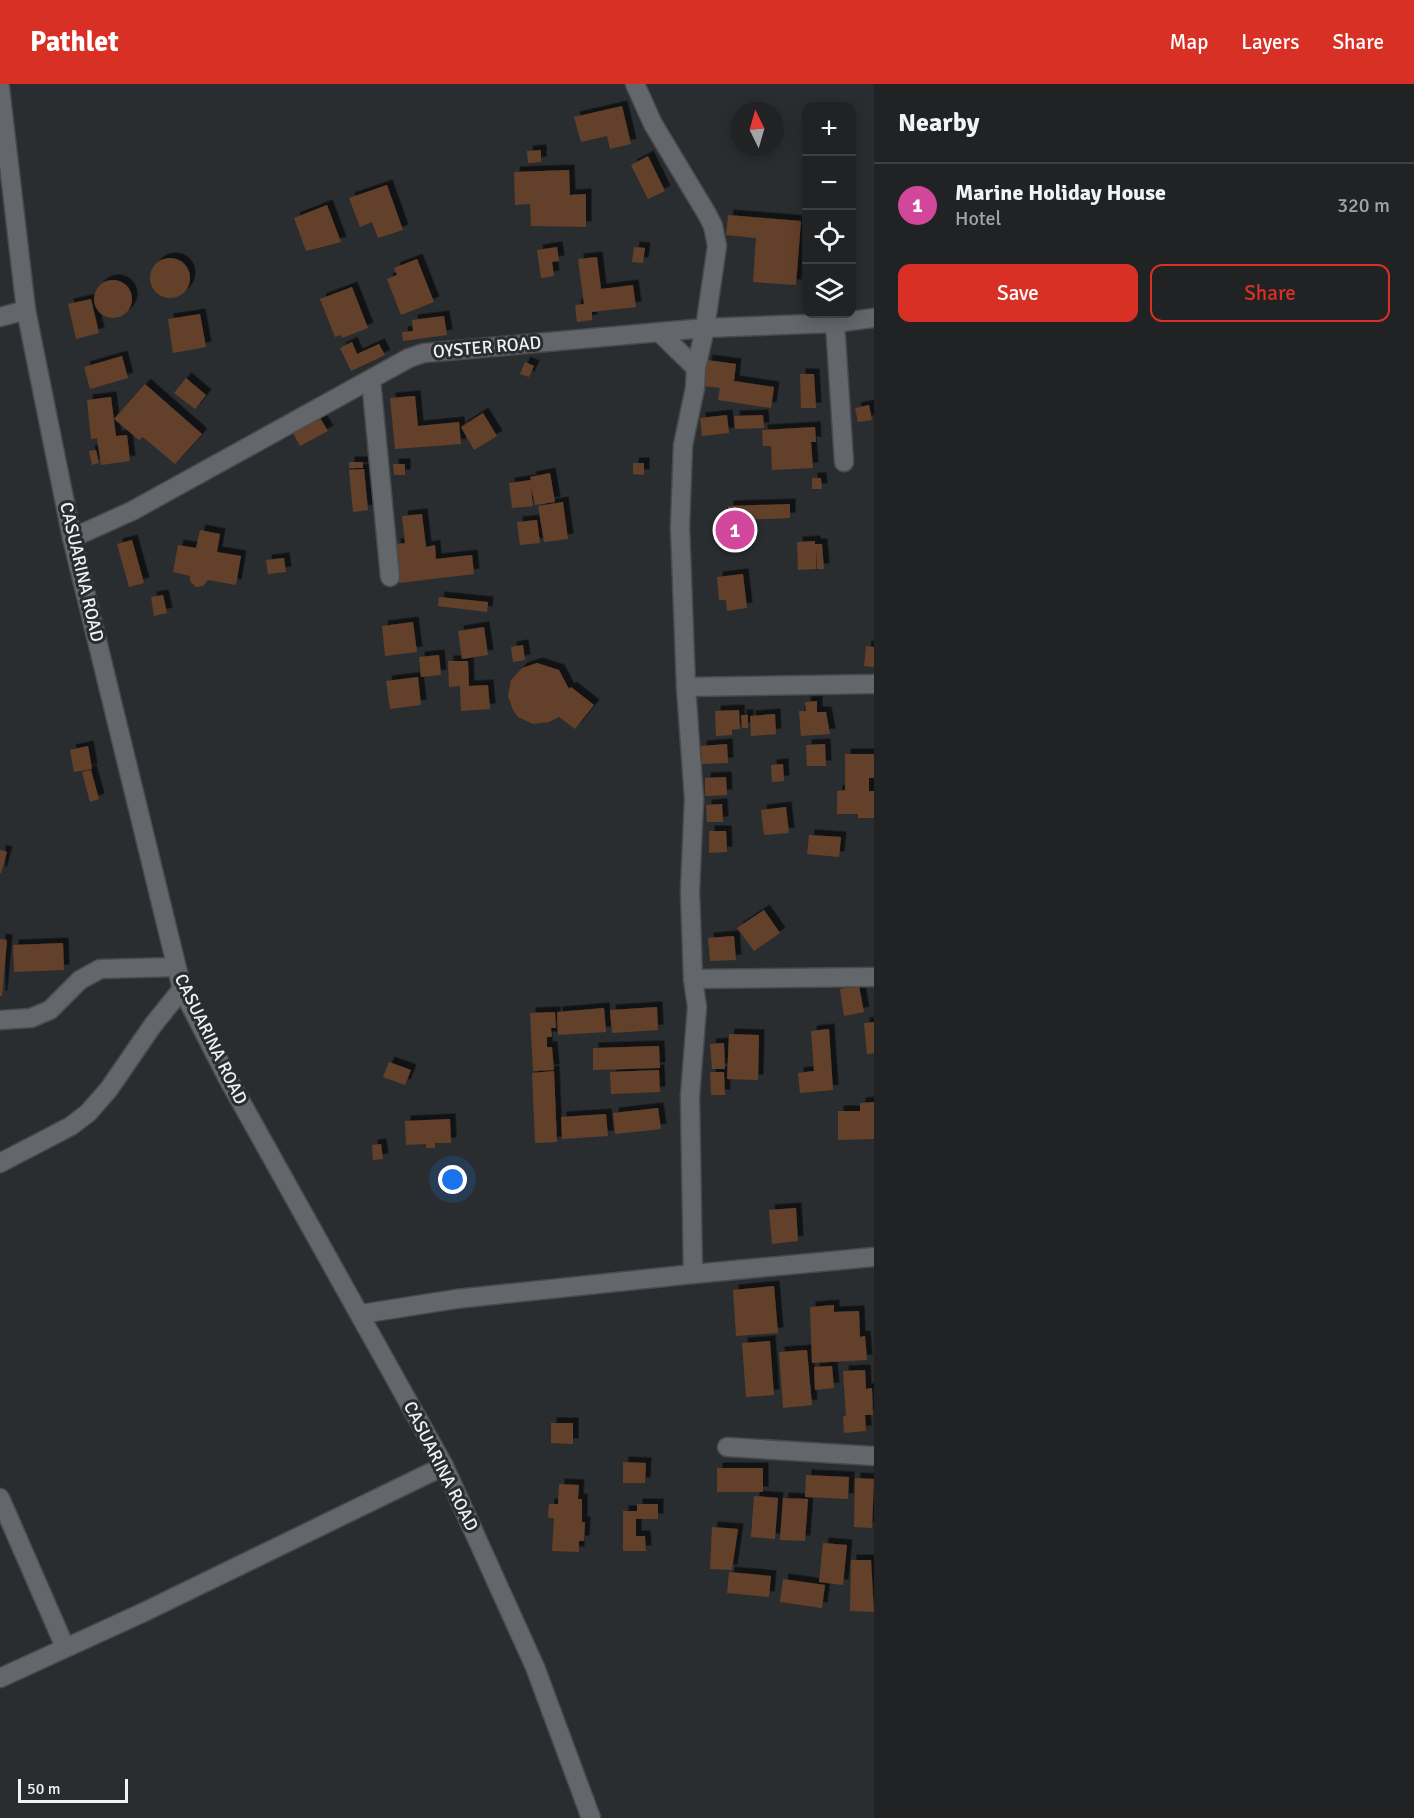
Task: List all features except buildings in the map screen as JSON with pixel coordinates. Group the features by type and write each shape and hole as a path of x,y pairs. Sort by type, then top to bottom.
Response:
{"street":[{"path":"635,84 653,124 713,226 717,246 705,328 696,368 695,388 683,445 680,527 686,687 694,799 690,891 693,979 697,1007 690,1096 693,1274"},
{"name":"CASUARINA ROAD","path":"0,88 26,310 72,538 128,759 175,967 182,988 233,1087 444,1466 535,1667 591,1818"},
{"path":"0,317 26,310"},
{"name":"OYSTER ROAD","path":"72,538 132,511 409,358 424,353 705,328 835,323 874,318"},
{"path":"835,323 844,462"},
{"path":"659,332 696,368"},
{"path":"371,380 390,577"},
{"path":"686,687 874,684"},
{"path":"0,1020 31,1018 50,1010 80,980 100,969 175,967"},
{"path":"693,979 874,977"},
{"path":"0,1162 72,1126 88,1113 110,1089 153,1025 182,988"},
{"path":"361,1314 467,1298 874,1257"},
{"path":"727,1447 874,1456"},
{"path":"0,1678 142,1613 444,1466"},
{"path":"0,1498 65,1647"}],"place":[{"name":"Marine Holiday House","path":"735,530"}]}
